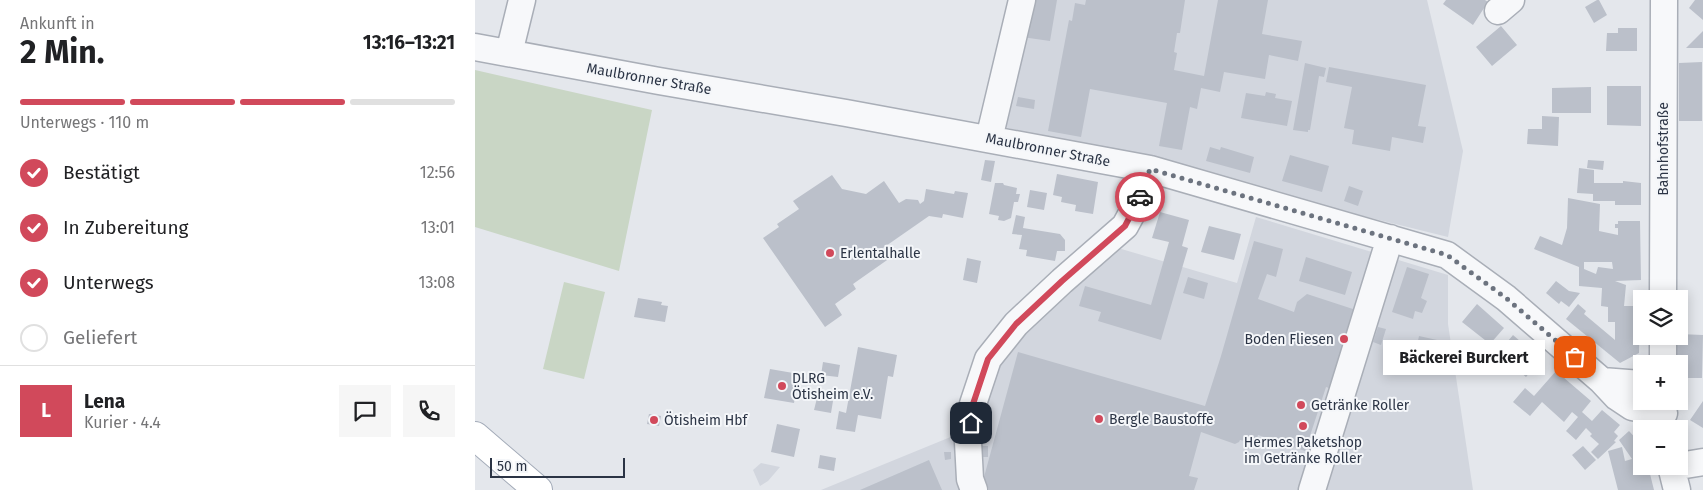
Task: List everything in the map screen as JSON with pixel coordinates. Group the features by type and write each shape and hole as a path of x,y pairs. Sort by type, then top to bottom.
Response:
{"main road":[{"path":"475,436 538,490"}],"street":[{"path":"509,53 522,0"},
{"path":"989,139 1022,0"},
{"name":"Bahnhofstraße","path":"1663,290 1664,0"},
{"name":"Maulbronner Straße","path":"475,47 1150,169 1447,255 1506,298 1602,381 1617,397 1632,407 1665,414"},
{"path":"974,490 970,479 968,442 973,404 988,359 1016,324 1125,226 1138,202 1150,169"},
{"path":"1312,490 1390,238"},
{"path":"1602,381 1633,383"},
{"path":"1688,467 1703,462"}],"shaded area":[{"path":"1031,0 1427,0 1463,151 1448,237 1000,126"},
{"path":"1256,217 1448,275 1448,324 1473,490 821,490 953,436 975,429 995,372 1027,331 1118,248 1237,283"},
{"path":"761,463 780,467 768,481 760,486 753,470"}],"green space":[{"path":"475,70 652,110 619,271 475,227"},
{"path":"564,282 605,292 584,379 543,369"}],"building":[{"path":"1029,0 1057,0 1050,41 1022,37"},
{"path":"1086,0 1185,0 1180,33 1177,33 1174,52 1177,53 1174,70 1204,76 1218,0 1268,0 1262,34 1302,41 1298,61 1269,55 1265,79 1224,72 1220,92 1201,88 1197,109 1190,107 1182,150 1159,146 1167,103 1090,89 1081,137 1048,131 1069,20 1072,21 1075,3 1085,5"},
{"path":"1446,0 1485,0 1488,2 1473,25 1443,4"},
{"path":"1599,0 1607,15 1594,23 1585,7"},
{"path":"1695,0 1703,0 1703,20 1689,8"},
{"path":"1501,26 1517,45 1492,66 1476,47"},
{"path":"1618,28 1637,28 1637,51 1606,51 1607,33 1618,33"},
{"path":"1703,31 1703,48 1686,48"},
{"path":"1702,62 1702,121 1679,121 1679,63"},
{"path":"1305,63 1326,68 1324,77 1319,76 1310,130 1308,132 1293,130"},
{"path":"1329,67 1426,85 1418,126 1426,127 1423,143 1392,137 1390,151 1352,144 1354,130 1344,128 1352,87 1326,82"},
{"path":"1607,86 1641,86 1641,126 1607,125"},
{"path":"1591,87 1591,113 1552,113 1552,88"},
{"path":"1266,92 1276,94 1275,98 1292,101 1287,126 1241,118 1246,93 1265,96"},
{"path":"1018,97 1035,100 1034,109 1016,106"},
{"path":"1542,116 1559,117 1558,146 1527,144 1528,129 1542,129"},
{"path":"1210,147 1220,150 1221,147 1254,157 1250,173 1206,161"},
{"path":"1290,155 1329,166 1322,192 1282,181"},
{"path":"985,160 995,161 991,182 981,180"},
{"path":"1588,160 1604,161 1603,170 1587,168"},
{"path":"1579,168 1594,170 1594,183 1623,183 1623,181 1641,183 1641,205 1615,205 1615,201 1593,201 1593,194 1577,193"},
{"path":"1057,174 1098,182 1093,214 1075,211 1076,205 1061,202 1062,197 1053,195"},
{"name":"Erlentalhalle","path":"832,175 842,189 866,194 884,181 899,203 906,199 918,200 920,204 924,201 926,189 954,194 955,191 968,193 963,218 943,214 942,218 929,216 883,248 890,258 853,284 856,289 835,304 842,315 825,327 763,238 779,227 777,224 799,209 793,201"},
{"path":"995,183 1003,183 1004,185 1017,188 1016,194 1020,194 1018,202 1014,202 1011,218 1004,221 998,220 999,216 989,214"},
{"path":"1349,186 1363,191 1358,206 1344,201"},
{"path":"1030,190 1047,193 1044,210 1027,207"},
{"path":"1568,198 1600,204 1599,231 1618,235 1618,228 1615,228 1615,224 1618,224 1618,221 1640,221 1641,280 1615,281 1626,285 1624,306 1633,306 1633,345 1639,345 1639,353 1620,363 1566,319 1578,304 1586,311 1584,314 1615,340 1615,322 1608,322 1608,307 1601,306 1602,288 1579,286 1579,267 1534,249 1540,236 1562,245 1567,228","holes":["1584,262 1612,262 1613,269 1598,267 1596,274 1584,269"]},
{"path":"1160,212 1189,220 1182,246 1188,248 1161,340 1098,321 1101,312 1079,306 1085,286 1151,305 1169,242 1152,238"},
{"path":"1016,215 1025,217 1023,228 1060,234 1065,240 1065,251 1057,251 1055,261 1026,256 1027,250 1019,249 1022,235 1012,234"},
{"path":"1209,226 1241,234 1234,260 1201,252"},
{"path":"1254,241 1283,249 1276,277 1267,274 1258,299 1294,312 1297,302 1307,294 1359,311 1338,383 1329,388 1326,387 1305,451 1258,435 1254,447 1251,449 1246,448 1245,441 1240,440 1235,444 1201,432 1189,476 1198,478 1194,490 989,490 984,477 1018,352 1205,406"},
{"path":"1306,257 1352,272 1345,295 1299,281"},
{"path":"967,258 981,261 977,283 963,280"},
{"path":"1407,267 1429,274 1421,298 1427,301 1422,313 1415,311 1413,319 1392,312"},
{"path":"1188,277 1208,283 1204,299 1183,293"},
{"path":"1556,281 1569,291 1580,293 1569,307 1561,301 1559,304 1546,293"},
{"path":"638,298 662,302 661,305 668,306 665,322 634,317"},
{"path":"1477,304 1504,328 1490,344 1462,322"},
{"path":"1378,327 1386,329 1381,345 1373,342"},
{"path":"1688,334 1703,335 1702,378 1688,378 1688,355 1677,355 1677,345 1688,345"},
{"path":"1513,335 1541,359 1526,377 1498,353"},
{"path":"1419,336 1437,340 1433,359 1415,355"},
{"path":"858,347 897,355 893,377 888,376 881,419 858,415 855,432 836,429 839,411 846,413"},
{"path":"823,362 840,365 838,377 821,375"},
{"name":"DLRG Ötisheim e.V.","path":"770,369 799,374 794,403 764,398"},
{"path":"1556,371 1591,401 1582,412 1592,421 1602,410 1620,425 1614,432 1618,436 1614,441 1616,442 1598,459 1591,452 1599,444 1590,436 1592,434 1586,428 1576,440 1566,431 1578,417 1572,412 1564,422 1542,402 1530,416 1513,402 1525,388 1534,396"},
{"path":"817,398 833,401 831,413 814,410"},
{"path":"1703,401 1703,428 1690,420"},
{"name":"Ötisheim Hbf","path":"649,414 661,416 659,426 647,424"},
{"path":"777,424 800,429 794,457 771,452"},
{"path":"1629,431 1633,435 1633,475 1650,475 1654,490 1618,490 1608,451 1622,447 1625,461 1632,459 1619,440"},
{"path":"979,446 988,446 988,457 979,457"},
{"path":"1583,446 1596,460 1585,470 1572,455"},
{"path":"944,452 951,452 951,459 945,460"},
{"path":"820,455 836,458 834,471 818,468"},
{"path":"929,460 942,490 860,490"}],"way so far":[{"path":"1140,197 1150,169 1447,255 1506,298 1575,357"}],"place":[{"name":"Erlentalhalle","path":"830,253"},
{"name":"Boden Fliesen","path":"1344,339"},
{"name":"Bäckerei Burckert","path":"1575,357"},
{"name":"DLRG Ötisheim e.V.","path":"782,386"},
{"name":"Getränke Roller","path":"1301,405"},
{"name":"Bergle Baustoffe","path":"1099,419"},
{"name":"Ötisheim Hbf","path":"654,420"},
{"name":"Hermes Paketshop im Getränke Roller","path":"1303,426"}],"route":[{"path":"971,423 973,404 988,359 1016,324 1125,226 1140,197"}]}
